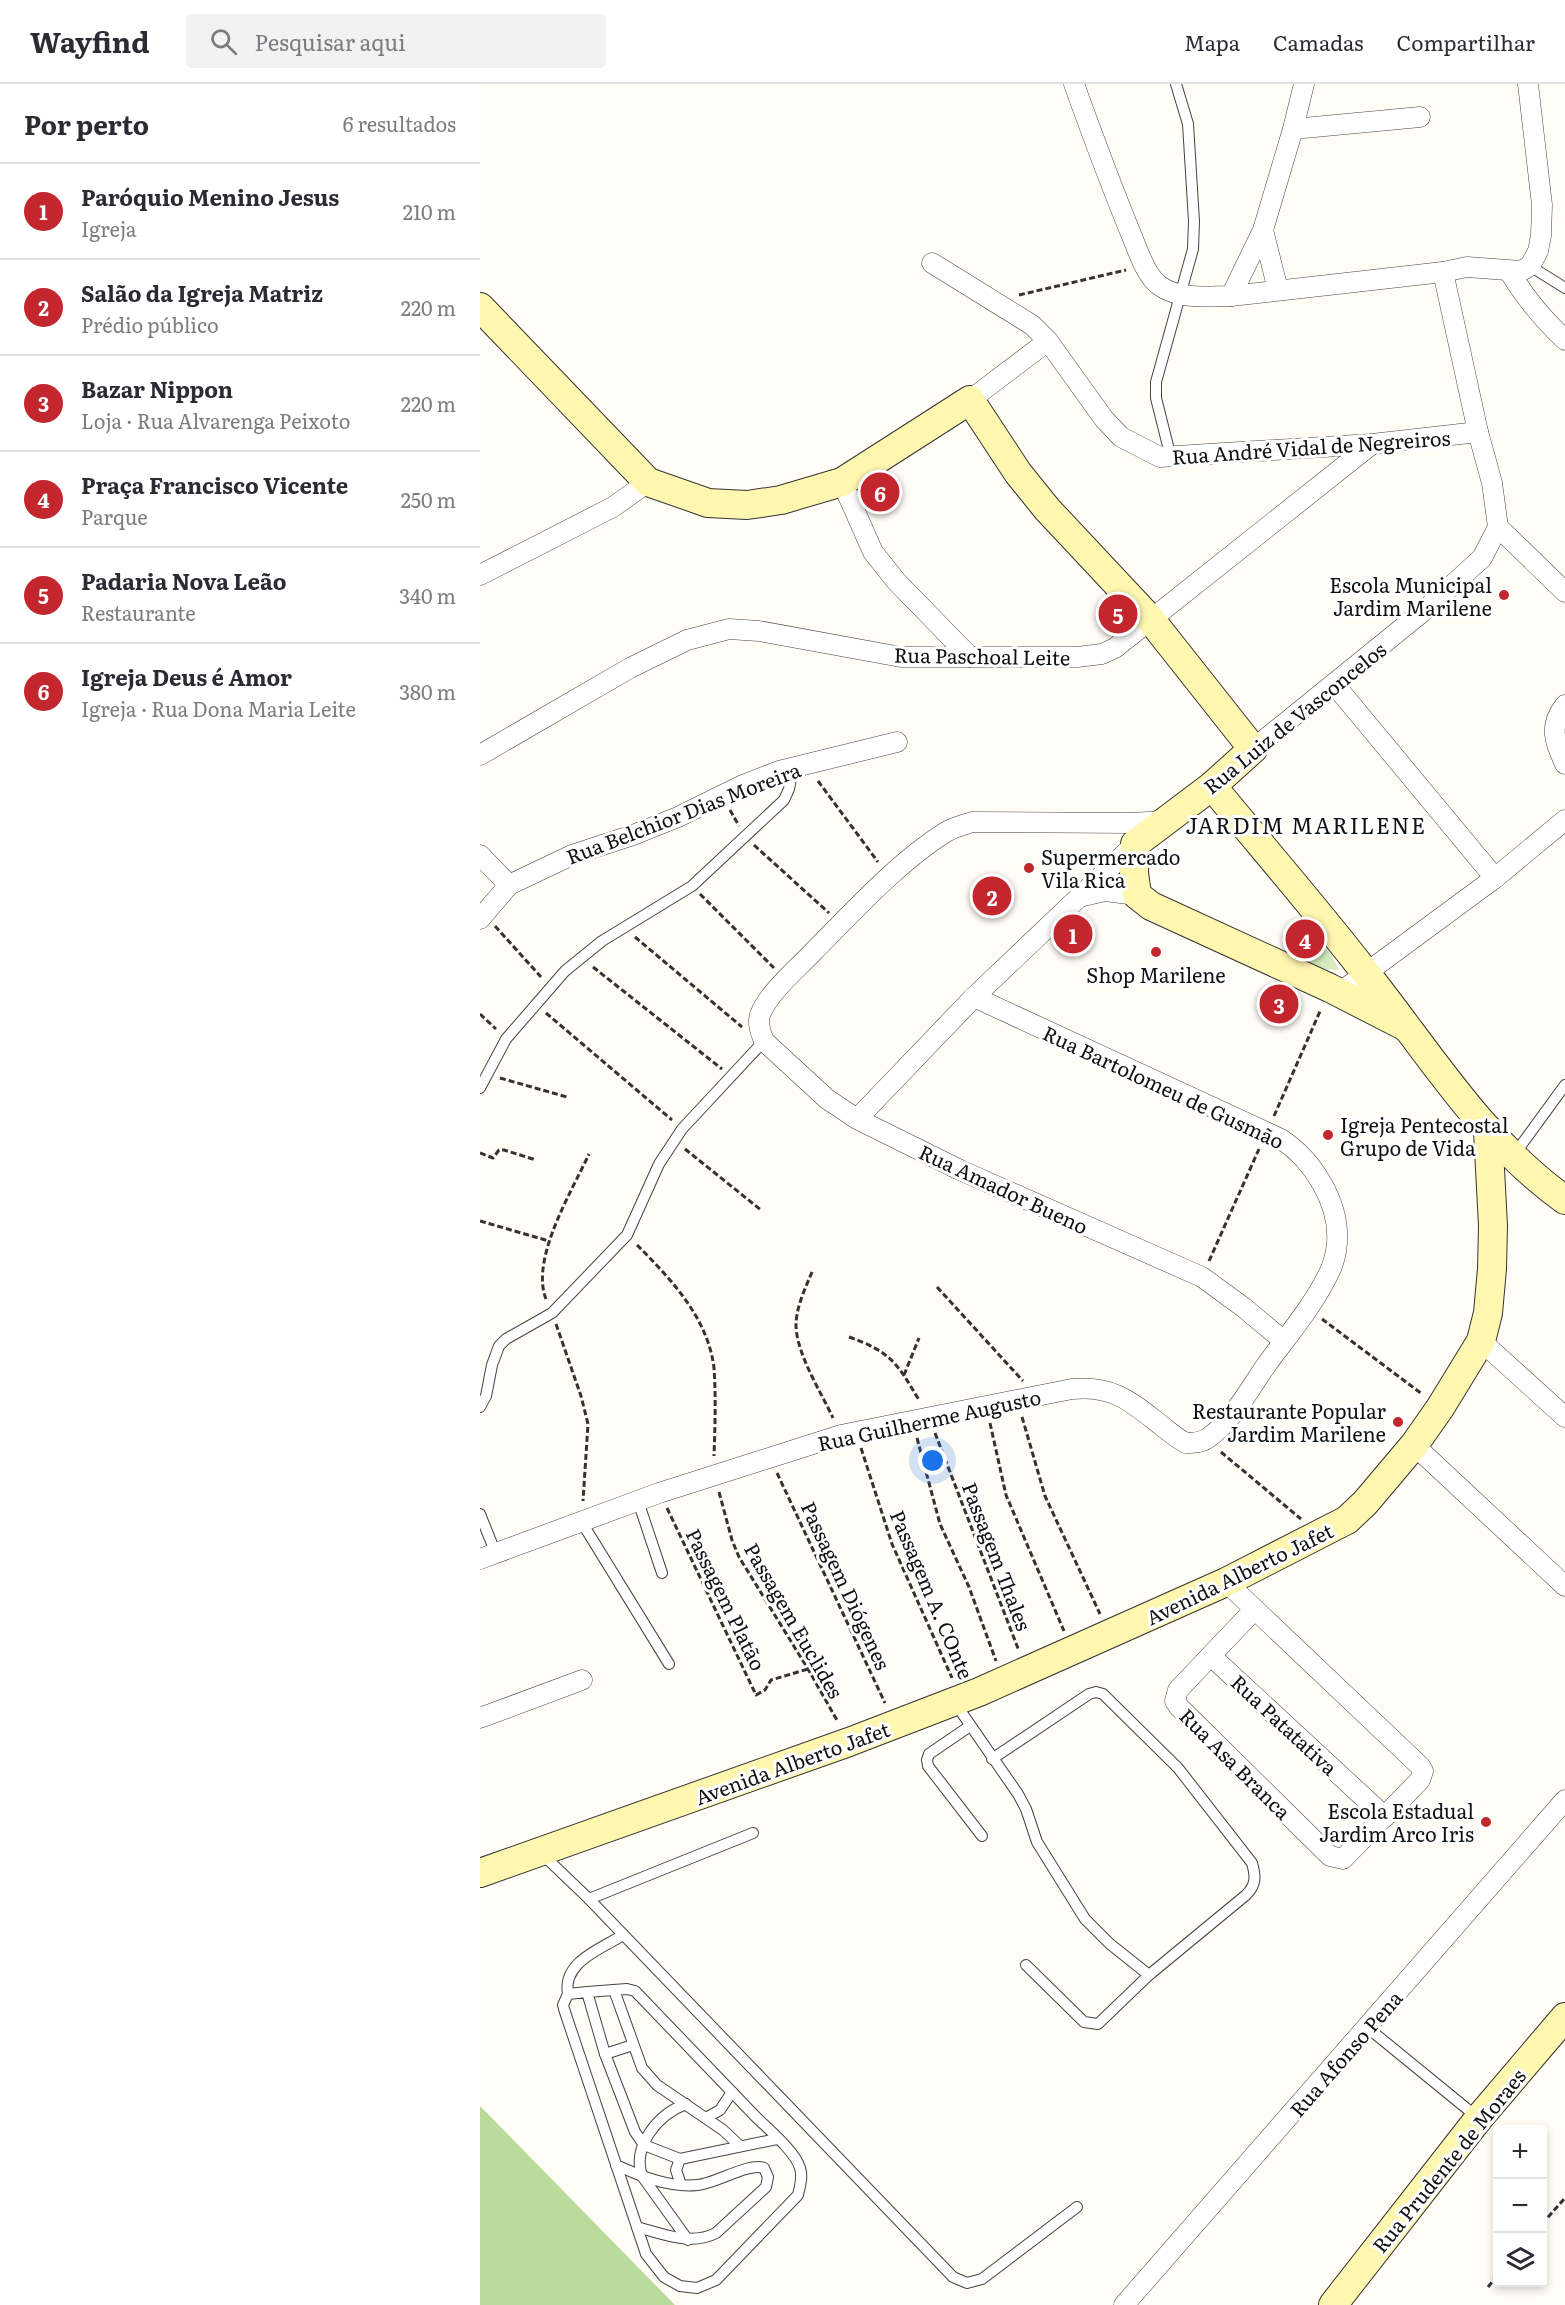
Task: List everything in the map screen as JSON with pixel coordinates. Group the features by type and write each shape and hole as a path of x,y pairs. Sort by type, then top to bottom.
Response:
{"street":[{"path":"1074,84 1116,197 1145,266 1159,285 1189,296 1231,296 1443,272 1467,267 1521,271 1530,266 1540,244 1542,205 1528,84"},
{"path":"1231,296 1263,230 1304,84"},
{"path":"1293,129 1420,117"},
{"path":"1263,230 1278,290"},
{"name":"Rua André Vidal de Negreiros","path":"932,262 1032,325 1048,341 1104,419 1121,437 1160,457 1372,444 1478,432"},
{"path":"1509,271 1538,314 1565,340"},
{"path":"1443,272 1478,432 1492,483 1498,527 1565,592"},
{"path":"480,307 648,482 708,503 747,505 781,500 842,482 970,400 1048,341"},
{"path":"970,400 1026,482 1151,620 1253,749"},
{"name":"Rua Paschoal Leite","path":"480,755 640,664 687,640 729,629 759,631 901,657 1077,657 1102,654 1115,648 1151,620 1372,444"},
{"path":"480,575 614,507 648,482"},
{"path":"842,482 873,552 896,581 970,657"},
{"name":"Rua Luiz de Vasconcelos","path":"857,1119 974,997 1135,844 1212,786 1253,749 1426,609 1482,558 1498,527"},
{"path":"1334,684 1496,878"},
{"path":"1564,762 1555,739 1555,727 1557,716 1565,705"},
{"name":"Rua Belchior Dias Moreira","path":"509,885 572,855 633,835 743,785 799,765 897,742"},
{"path":"1212,786 1366,973 1488,1131 1513,1157 1565,1200"},
{"path":"1339,993 1496,878 1565,820"},
{"path":"763,1042 759,1023 765,1005 786,980 890,878 949,830 972,822 1165,821"},
{"path":"1135,844 1134,873 1137,895"},
{"path":"480,855 509,885 482,916"},
{"path":"1079,897 1105,891 1137,895 1151,906 1339,993 1406,1027"},
{"name":"Rua Bartolomeu de Gusmão","path":"974,997 1274,1136 1293,1147 1310,1163 1322,1183 1334,1215 1338,1240 1335,1259 1329,1274 1308,1308 1227,1420 1207,1439"},
{"name":"Rua Amador Bueno","path":"763,1042 827,1099 857,1119 960,1170 1202,1277 1244,1307 1284,1341"},
{"name":"Avenida Alberto Jafet","path":"480,1873 896,1725 962,1709 1016,1677 1226,1582 1347,1520 1365,1503 1414,1445 1440,1408 1481,1341 1488,1313 1492,1269 1493,1226 1488,1131"},
{"path":"1481,1341 1565,1417"},
{"name":"Rua Guilherme Augusto","path":"488,1556 659,1493 849,1433 1091,1387 1111,1392 1131,1402 1180,1440 1194,1443 1207,1439"},
{"path":"1414,1445 1565,1586"},
{"name":"Rua Asa Branca","path":"1226,1582 1255,1608 1420,1766 1423,1771 1420,1780 1343,1859 1330,1856 1175,1701 1178,1690 1255,1608"},
{"name":"Rua Patatativa","path":"1211,1656 1385,1817"},
{"path":"480,1718 582,1680"},
{"name":"Rua Afonso Pena","path":"1124,2305 1565,1800"},
{"name":"Rua Prudente de Moraes","path":"1333,2305 1479,2118 1565,2017"}],"lane":[{"path":"1171,458 1156,398 1155,382 1189,296 1194,221 1188,124 1176,84"},
{"path":"1530,266 1565,288"},
{"path":"480,1088 506,1039 580,957 692,886 784,800 799,765"},
{"path":"480,1407 486,1396 492,1365 499,1346 552,1313 627,1235 646,1188 674,1140 763,1042"},
{"path":"1513,1157 1565,1085"},
{"path":"638,1501 662,1574"},
{"path":"480,1514 488,1556"},
{"path":"581,1521 669,1664"},
{"path":"992,1759 1089,1694 1096,1692 1103,1694 1178,1768 1252,1863 1256,1877 1253,1888 1149,1975 1098,2024 1091,2025 1084,2022 1026,1965"},
{"path":"982,1836 928,1766 927,1760 962,1709 992,1759 1018,1794 1026,1809 1037,1842 1085,1919 1110,1944 1149,1975"},
{"path":"589,1899 753,1833"},
{"path":"540,1852 589,1899 953,2277 967,2283 982,2279 1077,2207"},
{"path":"568,1994 627,1989 634,1991 794,2156 801,2168 802,2182 798,2195 716,2280 697,2288 680,2286 664,2277 646,2254 563,2005 568,1994 568,1976 575,1964 623,1935"},
{"path":"614,1990 642,2068 650,2077 723,2130 740,2146"},
{"path":"587,1992 605,2054 635,2132 644,2145 680,2159 777,2139"},
{"path":"1368,2028 1479,2118"},
{"path":"605,2054 633,2045"},
{"path":"706,2118 720,2110 732,2092"},
{"path":"686,2104 674,2108 662,2118 644,2145 638,2164 642,2176 688,2240"},
{"path":"680,2159 676,2170 681,2185"},
{"path":"616,2165 642,2176 681,2185 697,2186 710,2183 755,2167 764,2168 768,2178 766,2187 716,2233 700,2239 688,2240 637,2227"}],"path":[{"path":"1002,307 1019,295 1145,266"},
{"path":"799,765 890,878"},
{"path":"722,795 744,836 841,924"},
{"path":"692,886 786,980"},
{"path":"482,916 550,988"},
{"path":"625,928 763,1042"},
{"path":"580,957 731,1075"},
{"path":"536,1005 682,1129"},
{"path":"480,1014 506,1039"},
{"path":"487,1074 567,1097"},
{"path":"674,1140 761,1210"},
{"path":"480,1153 493,1158 499,1150 504,1150 536,1160"},
{"path":"581,1521 588,1424 581,1396 541,1282 542,1266 549,1241 589,1154"},
{"path":"480,1221 549,1241"},
{"name":"Passagem Euclides","path":"627,1235 671,1279 701,1326 714,1368 714,1475 732,1540 739,1557 808,1669 849,1742"},
{"name":"Passagem A. COnte","path":"812,1272 800,1304 796,1324 798,1344 849,1433 892,1544 962,1709"},
{"path":"937,1287 1027,1398 1045,1496 1110,1634"},
{"path":"1308,1308 1440,1408"},
{"path":"849,1337 883,1351 904,1375 920,1419 940,1524 969,1587 989,1645 1016,1677"},
{"path":"904,1375 920,1338"},
{"path":"986,1408 1006,1496 1073,1652"},
{"name":"Passagem Thales","path":"920,1419 1016,1677"},
{"path":"1207,1439 1321,1535"},
{"name":"Passagem Diógenes","path":"770,1458 896,1725"},
{"name":"Passagem Platão","path":"659,1493 756,1695 758,1696 765,1690 771,1680 808,1669"},
{"path":"1547,2218 1565,2198"},
{"path":"1488,2287 1493,2281"}],"green space":[{"path":"1305,928 1331,954 1339,970 1322,969 1284,951"},
{"path":"480,2106 675,2305 480,2305"}],"place":[{"name":"Igreja Deus é Amor","path":"880,492"},
{"name":"Escola Municipal Jardim Marilene","path":"1504,595"},
{"name":"Padaria Nova Leão","path":"1118,614"},
{"name":"Supermercado Vila Rica","path":"1029,868"},
{"name":"Salão da Igreja Matriz","path":"992,896"},
{"name":"Paróquio Menino Jesus","path":"1073,934"},
{"name":"Praça Francisco Vicente","path":"1305,939"},
{"name":"Shop Marilene","path":"1156,952"},
{"name":"Bazar Nippon","path":"1279,1004"},
{"name":"Igreja Pentecostal Grupo de Vida","path":"1328,1135"},
{"name":"Restaurante Popular Jardim Marilene","path":"1398,1422"},
{"name":"Escola Estadual Jardim Arco Iris","path":"1486,1822"}],"district":[{"name":"JARDIM MARILENE","path":"1306,824"}]}
